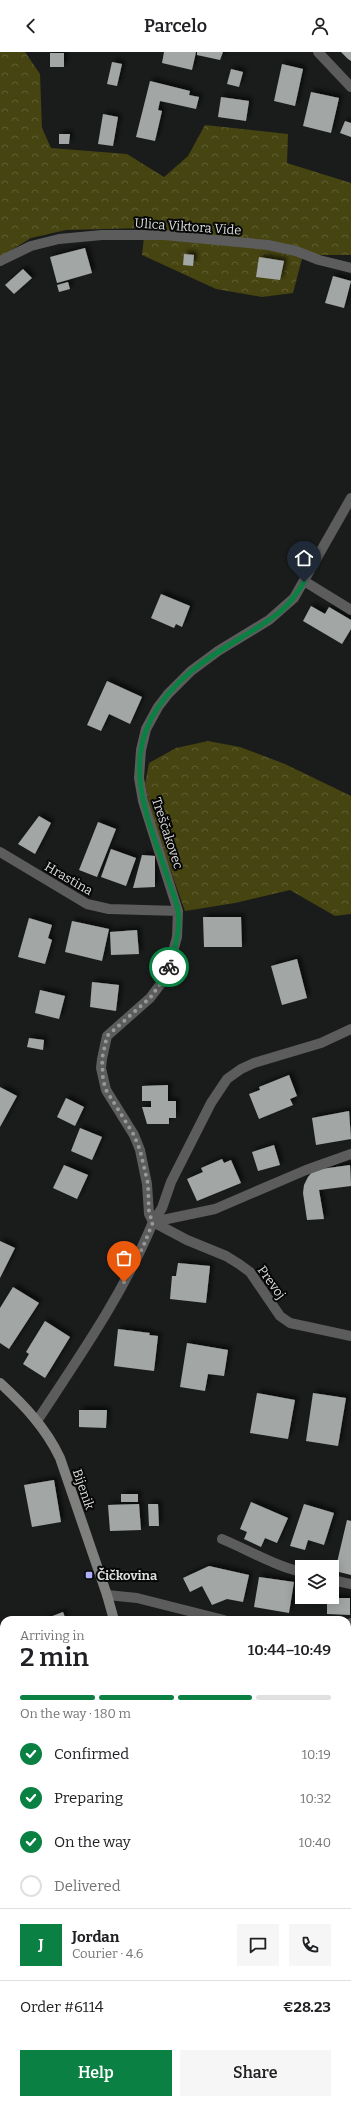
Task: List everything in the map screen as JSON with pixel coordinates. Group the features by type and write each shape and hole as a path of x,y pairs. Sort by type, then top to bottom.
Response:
{"main road":[{"name":"Bijenik","path":"0,1383 37,1421 53,1444 60,1458 113,1616"}],"street":[{"path":"318,52 351,87"},
{"name":"Ulica Viktora Vide","path":"0,261 31,246 59,239 102,236 164,235 268,245 296,251 319,260 351,268"},
{"name":"Treščakovec","path":"153,1222 149,1214 148,1184 140,1150 134,1135 106,1090 103,1080 102,1059 107,1036 150,998 166,976 177,937 178,911 143,801 139,778 141,750 146,729 158,707 179,681 204,660 282,610 294,598 351,498"},
{"path":"304,582 351,610"},
{"name":"Hrastina","path":"0,852 87,904 109,909 178,911"},
{"path":"37,1421 112,1305 143,1247 153,1222 162,1208 171,1182 211,1103 227,1079 241,1069 254,1063 321,1043 351,1029"},
{"path":"153,1222 215,1209 306,1170 351,1154"},
{"name":"Prevoj","path":"153,1222 187,1240 226,1256 250,1272 280,1316 290,1323 351,1336"},
{"path":"222,1539 282,1566 295,1570"},
{"path":"339,1581 351,1584"},
{"path":"107,1595 137,1598 208,1616"}],"green space":[{"path":"0,52 25,52 40,74 42,128 51,148 127,154 164,177 188,156 205,125 288,134 287,163 351,183 351,255 303,255 293,293 262,297 216,289 142,255 145,228 66,230 31,238 0,257"},
{"path":"208,741 240,747 285,764 351,796 351,914 335,916 290,890 235,903 185,911 152,818 145,784 149,763 176,748"}],"building":[{"path":"164,52 196,52 192,70 162,63"},
{"path":"197,52 223,52 220,60 197,55"},
{"path":"341,52 351,52 351,61 348,59"},
{"path":"50,53 64,53 64,67 50,67"},
{"path":"112,62 122,64 117,86 107,84"},
{"path":"282,64 303,69 295,106 274,101"},
{"path":"231,69 243,72 239,87 227,84"},
{"path":"150,81 190,91 189,95 199,97 196,109 160,101 158,110 162,111 155,141 136,137"},
{"path":"311,92 339,98 331,133 303,126"},
{"path":"221,97 249,101 246,121 218,117"},
{"path":"103,114 118,117 113,146 98,144"},
{"path":"345,121 351,123 351,137 340,133"},
{"path":"59,134 70,134 69,144 59,144"},
{"path":"85,248 92,273 57,283 50,257"},
{"path":"184,254 194,255 193,266 183,265"},
{"path":"259,257 284,261 280,280 256,277"},
{"path":"23,269 32,278 14,294 5,285"},
{"path":"333,276 351,281 344,308 325,303"},
{"path":"68,282 70,289 59,292 57,285"},
{"path":"161,594 190,606 182,627 176,624 174,628 151,618"},
{"path":"311,606 325,614 329,607 351,620 351,629 342,644 303,621"},
{"path":"107,681 142,697 130,724 109,714 101,731 87,725"},
{"path":"39,816 51,823 35,854 18,844"},
{"path":"98,822 116,829 97,877 79,870"},
{"path":"111,849 136,858 126,886 101,877"},
{"path":"142,855 155,856 155,887 133,888"},
{"path":"203,917 241,917 242,947 204,947"},
{"path":"29,918 52,925 48,938 52,940 45,964 18,957"},
{"path":"72,921 109,929 102,961 65,952"},
{"path":"137,930 139,954 111,955 110,932"},
{"path":"297,959 307,998 282,1005 271,966"},
{"path":"92,982 119,985 116,1011 90,1007"},
{"path":"40,990 65,996 59,1019 35,1013"},
{"path":"29,1038 44,1040 43,1050 27,1047"},
{"path":"289,1075 297,1096 290,1099 293,1105 259,1119 249,1094 260,1090 259,1087"},
{"path":"168,1085 168,1101 176,1101 176,1118 169,1118 169,1124 147,1124 142,1107 151,1107 151,1101 142,1101 142,1086"},
{"path":"0,1087 17,1096 0,1127"},
{"path":"66,1098 84,1107 75,1126 57,1117"},
{"path":"349,1111 351,1139 316,1145 312,1118"},
{"path":"80,1128 102,1137 92,1160 71,1151"},
{"path":"274,1145 280,1165 258,1171 252,1152"},
{"path":"222,1159 224,1163 231,1160 241,1183 197,1201 187,1179 203,1172 201,1168"},
{"path":"64,1165 88,1175 77,1199 53,1188"},
{"path":"350,1165 351,1186 319,1190 324,1219 307,1220 303,1193 304,1185 308,1177 314,1170"},
{"path":"0,1241 15,1248 0,1278"},
{"path":"178,1263 210,1266 206,1303 170,1299 172,1276 176,1276"},
{"path":"13,1287 39,1303 9,1349 0,1343 0,1308"},
{"path":"45,1321 70,1337 45,1378 23,1364 29,1354 26,1352"},
{"path":"118,1329 150,1333 149,1335 158,1336 154,1371 114,1366"},
{"path":"187,1343 228,1350 224,1376 208,1374 205,1391 180,1387"},
{"path":"257,1393 295,1400 288,1439 250,1433"},
{"path":"313,1393 346,1398 338,1446 306,1441"},
{"path":"79,1410 107,1410 106,1428 79,1427"},
{"path":"54,1480 61,1522 32,1527 24,1485"},
{"path":"121,1494 138,1494 138,1502 121,1502"},
{"path":"251,1502 288,1518 277,1543 265,1538 261,1547 244,1539 247,1532 240,1529"},
{"path":"139,1504 141,1530 110,1531 108,1505"},
{"path":"148,1504 158,1504 159,1526 149,1526"},
{"path":"304,1504 334,1513 324,1545 308,1540 305,1550 290,1546"},
{"path":"347,1520 351,1521 351,1575 339,1572 339,1560 338,1560"},
{"path":"209,1566 249,1575 243,1602 227,1599 212,1605 202,1586 190,1592 183,1578"},
{"path":"259,1577 294,1582 289,1613 254,1607"},
{"path":"339,1598 350,1598 350,1615 327,1614 327,1604 339,1604"},
{"path":"63,1612 64,1616 52,1616"}],"way so far":[{"path":"124,1282 143,1247 153,1222 149,1214 148,1184 140,1150 134,1135 106,1090 101,1068 102,1059 107,1036 150,998 166,976 169,967"}],"place":[{"name":"Čičkovina","path":"89,1575"}],"route":[{"path":"169,967 177,937 178,911 167,873 152,834 143,801 139,778 141,750 146,729 158,707 179,681 204,660 269,620 282,610 294,598 304,582"}]}
